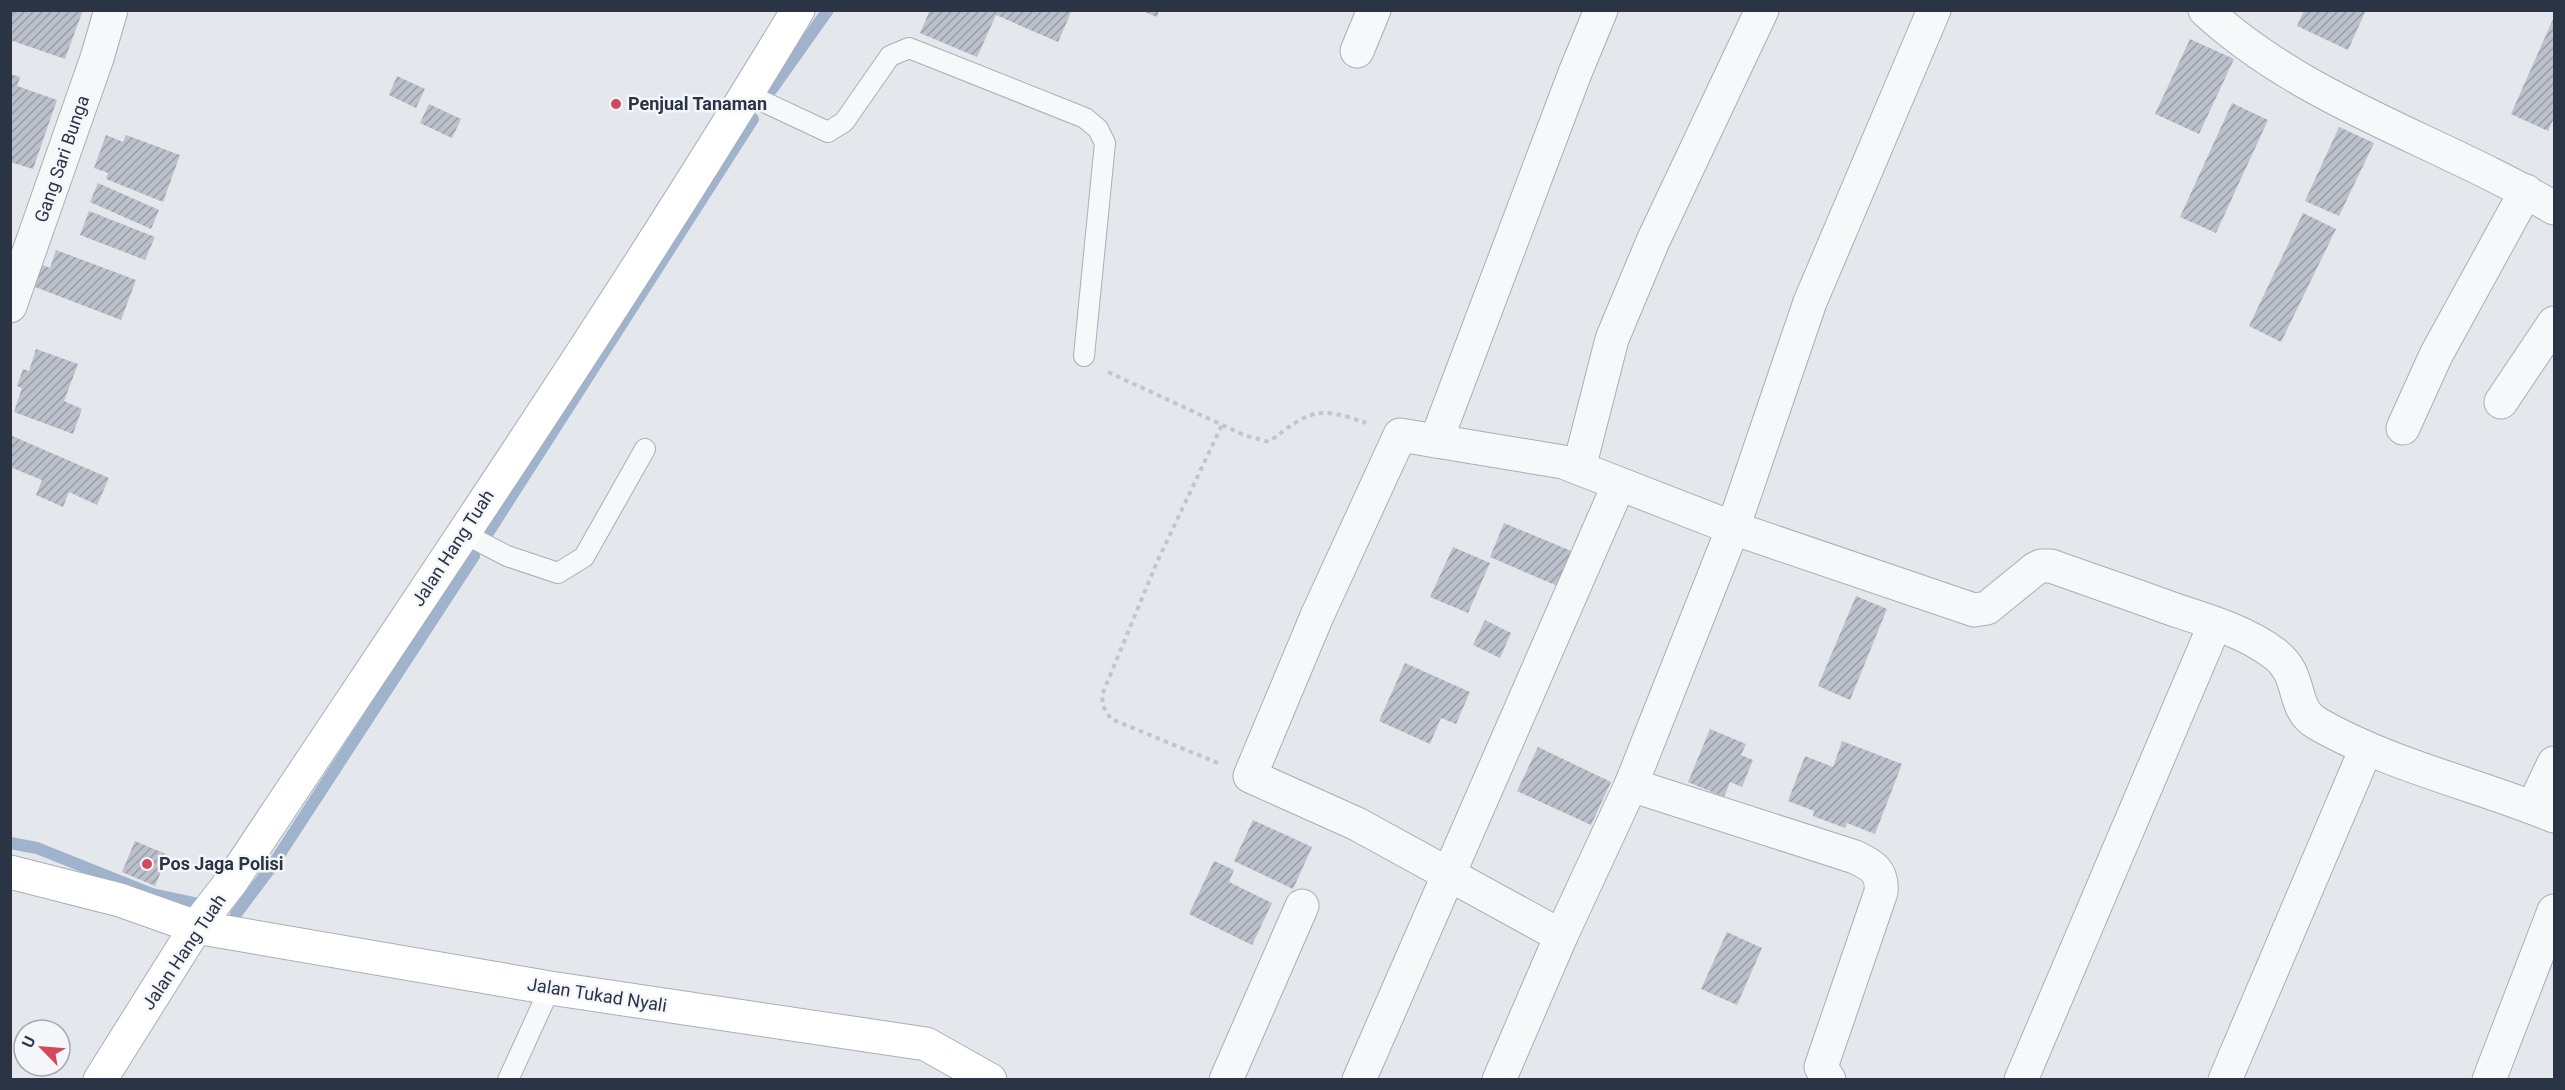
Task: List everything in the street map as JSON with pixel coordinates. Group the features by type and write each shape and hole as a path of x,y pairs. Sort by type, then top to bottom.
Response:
{"main road":[{"name":"Jalan Hang Tuah","path":"100,1080 196,927 231,882 463,533 747,94 798,10"},
{"name":"Jalan Tukad Nyali","path":"10,872 120,900 196,927 549,988 926,1044 990,1080"}],"street":[{"name":"Gang Sari Bunga","path":"10,306 97,58 111,10"},
{"path":"1357,51 1374,10"},
{"path":"1436,441 1571,83 1601,10"},
{"path":"1579,468 1612,339 1653,241 1762,10"},
{"path":"1499,1080 1630,785 1733,528 1810,302 1934,10"},
{"path":"2205,10 2230,33 2327,95 2371,119 2427,141 2526,191 2554,208"},
{"path":"2403,428 2436,355 2526,191"},
{"path":"2501,402 2554,323"},
{"path":"1561,936 1357,824 1250,776 1317,616 1400,435 1547,459 1579,468 1733,528 1974,610 1988,608 2041,566 2051,566 2215,624 2264,646 2292,671 2300,703 2306,716 2366,749 2544,811 2554,763"},
{"path":"1359,1080 1620,484"},
{"path":"2021,1080 2215,624"},
{"path":"2225,1080 2366,749"},
{"path":"1630,785 1855,857 1871,864 1878,872 1882,882 1881,892 1821,1067 1829,1080"},
{"path":"1226,1080 1302,906"},
{"path":"2489,1080 2554,911"}],"lane":[{"path":"747,94 828,132 844,122 890,56 909,48 1085,118 1098,129 1104,144 1084,357"},
{"path":"463,533 507,556 558,573 584,557 645,449"},
{"path":"508,1080 549,988"}],"path":[{"path":"1084,357 1099,368 1222,425 1269,442 1301,417 1313,413 1337,412 1400,435"},
{"path":"1222,425 1157,561 1102,695 1103,706 1111,718 1250,776"}],"building":[{"path":"10,10 83,10 65,59 10,40"},
{"path":"930,10 1072,10 1058,42 996,15 977,57 920,33"},
{"path":"1140,10 1159,10 1157,17"},
{"path":"2304,10 2366,10 2348,50 2297,26"},
{"path":"2554,17 2554,118 2548,131 2511,114"},
{"path":"2190,39 2234,59 2199,134 2155,114"},
{"path":"10,74 20,77 17,86 57,100 33,169 10,162"},
{"path":"397,76 425,89 416,108 389,95"},
{"path":"2232,103 2268,120 2216,233 2180,217"},
{"path":"429,104 461,119 452,138 420,123"},
{"path":"2339,127 2374,143 2339,216 2305,201"},
{"path":"106,135 123,142 126,135 180,155 163,202 106,179 108,173 94,168"},
{"path":"98,183 159,210 151,229 90,202"},
{"path":"89,211 155,237 145,260 80,235"},
{"path":"2303,213 2336,229 2281,342 2249,326"},
{"path":"56,250 136,280 121,320 30,285 38,263 50,268"},
{"path":"36,349 78,364 64,401 82,409 73,434 14,412 22,388 17,386 23,369 29,371"},
{"path":"10,435 109,478 97,505 69,492 63,507 36,495 42,480 10,467"},
{"path":"1504,523 1576,553 1562,588 1490,557"},
{"path":"1453,547 1490,563 1468,613 1430,597"},
{"path":"1856,596 1887,609 1850,700 1818,686"},
{"path":"1485,620 1511,633 1500,658 1473,645"},
{"path":"1405,663 1470,692 1456,724 1441,718 1430,744 1379,721"},
{"path":"1710,729 1746,744 1741,755 1753,760 1742,787 1730,782 1724,797 1688,782"},
{"path":"1842,741 1902,764 1875,834 1847,823 1845,828 1813,816 1814,811 1788,801 1805,756 1833,767"},
{"path":"1538,747 1611,782 1591,825 1517,791"},
{"path":"1253,820 1312,847 1293,889 1234,861"},
{"path":"135,841 168,855 155,886 122,872"},
{"path":"1214,861 1234,870 1229,882 1272,903 1252,945 1189,914"},
{"path":"1727,932 1762,948 1737,1005 1701,989"}],"waterway":[{"path":"772,89 828,10"},
{"path":"486,536 753,119"},
{"path":"236,914 272,866 474,556"},
{"path":"10,843 37,848 152,894 199,904"}],"place":[{"name":"Penjual Tanaman","path":"616,104"},
{"name":"Pos Jaga Polisi","path":"147,864"}]}
